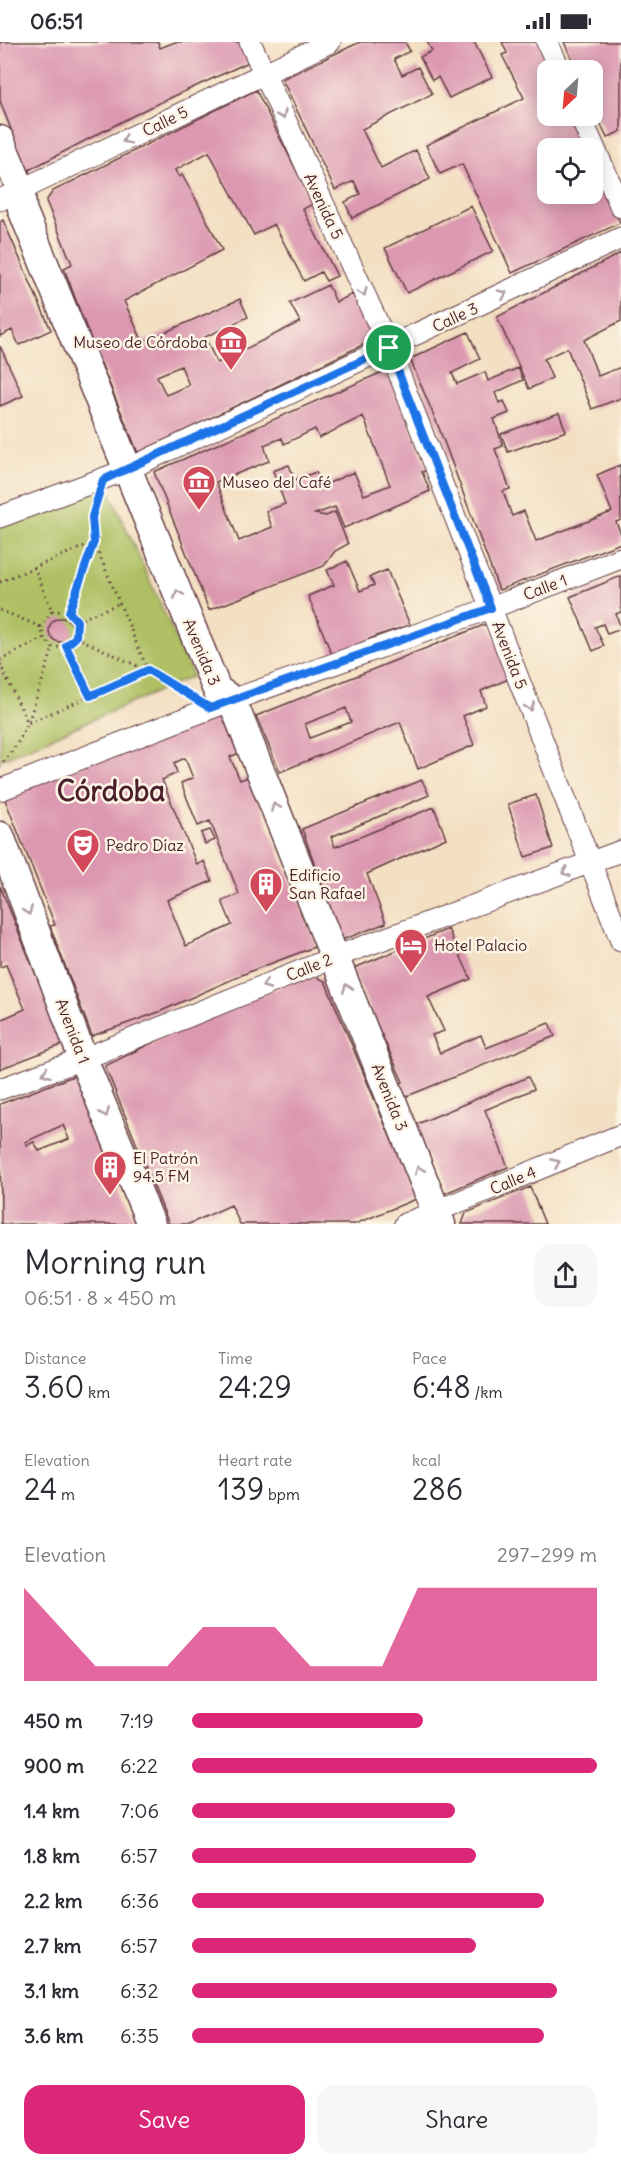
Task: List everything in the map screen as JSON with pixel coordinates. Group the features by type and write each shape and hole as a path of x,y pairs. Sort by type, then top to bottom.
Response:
{"main road":[{"name":"Avenida 3","path":"0,140 10,195 22,209 115,475 217,690 221,704 335,957 438,1218"},
{"name":"Avenida 1","path":"0,836 83,1059 151,1224"}],"street":[{"name":"Avenida 5","path":"250,42 389,348 621,941"},
{"name":"Calle 5","path":"10,195 330,42"},
{"path":"547,42 555,60"},
{"path":"585,126 621,207"},
{"name":"Calle 3","path":"0,517 115,475 621,238"},
{"name":"Calle 1","path":"0,789 221,704 491,608 621,558"},
{"name":"Calle 2","path":"0,1089 83,1059 335,957 621,851"},
{"name":"Calle 4","path":"405,1224 438,1218 621,1135"}],"path":[{"path":"115,475 92,517 94,542 148,670"},
{"path":"0,582 94,542"},
{"path":"69,612 94,542"},
{"path":"34,567 52,611"},
{"path":"77,621 120,603"},
{"path":"0,610 41,627"},
{"path":"52,611 69,612 77,621 76,637 66,646 53,648"},
{"path":"52,611 41,627 44,638 53,648"},
{"path":"76,637 221,704"},
{"path":"28,723 0,662 44,638"},
{"path":"66,646 90,696"},
{"path":"0,767 17,744 28,723 53,648"},
{"path":"28,723 148,670"}],"green space":[{"path":"106,484 193,676 0,760 0,524"}],"building":[{"path":"0,42 158,42 160,48 175,42 243,42 251,61 146,109 27,171 0,101"},
{"path":"360,42 405,42 410,51 394,59 402,75 418,67 432,94 362,129 381,168 416,150 430,179 352,218 345,202 360,194 354,181 335,190 282,79"},
{"path":"427,42 474,42 492,77 449,98 438,77 432,80 420,57 432,51"},
{"path":"502,42 540,42 548,60 537,60 537,126 578,126 583,138 537,138 537,204 603,204 603,184 620,223 512,273 462,164 440,174 426,145 524,98 502,55 507,53"},
{"path":"564,42 621,42 621,131 607,138 602,126 603,60 572,60"},
{"path":"256,90 313,204 303,209 337,276 326,281 321,272 304,281 274,224 254,235 209,152 175,170 179,177 182,175 222,250 124,301 143,342 240,299 248,317 205,337 217,363 300,322 290,303 328,285 336,302 353,294 375,339 138,453 64,268 72,264 46,201 53,191","holes":["181,366 189,385 166,395 157,376"]},
{"path":"471,206 493,251 407,293 385,248"},
{"path":"3,220 51,330 19,345 12,330 0,336 0,222"},
{"path":"621,253 621,321 584,340 598,376 621,367 621,398 592,409 567,348 544,359 552,378 529,389 497,317"},
{"path":"468,332 480,359 452,373 457,384 485,372 488,381 518,368 523,380 495,393 499,403 504,401 509,413 494,419 503,446 495,449 510,489 503,491 512,516 524,511 536,541 612,512 597,475 620,465 621,520 616,522 621,534 621,543 499,590 439,428 410,359"},
{"path":"0,346 23,396 0,406"},
{"path":"387,370 428,470 422,472 430,491 344,528 335,507 315,514 326,516 335,512 348,544 335,551 324,566 209,610 154,472","holes":["363,416 390,485 364,495 354,472 322,486 316,472 295,480 289,465 273,471 285,504 266,511 272,527 239,541 216,482 269,461 264,445 282,438 284,444 315,429 319,438"]},
{"path":"559,413 566,431 508,452 501,434"},
{"path":"347,561 360,591 374,585 370,577 387,570 410,625 332,655 308,596 334,585 327,570"},
{"path":"621,576 621,612 616,614 621,629 607,634 603,624 595,627 604,646 593,651 570,597"},
{"path":"61,618 70,621 73,630 70,639 61,642 52,639 49,630 52,621"},
{"path":"489,623 513,677 481,691 486,706 463,716 474,745 418,769 400,722 280,772 256,716","holes":["346,708 351,722 310,738 305,724"]},
{"path":"221,710 239,753 230,757 240,780 248,777 317,946 251,971 159,1012 92,1036 50,926 55,925 4,797","holes":["185,758 193,778 181,783 198,826 210,821 239,894 222,901 232,925 186,946 167,900 212,881 204,861 197,865 162,780 177,773 174,763"]},
{"path":"422,780 429,795 331,837 335,847 434,807 446,838 367,874 386,923 342,940 302,829"},
{"path":"536,795 553,848 525,857 508,804"},
{"path":"210,830 215,840 205,844 201,833"},
{"path":"0,886 64,1044 0,1069 0,1020 25,1009 6,965 0,967"},
{"path":"448,929 471,979 428,997 444,1031 432,1035 440,1053 481,1035 486,1048 549,1023 555,1036 405,1097 399,1084 403,1082 352,969"},
{"path":"310,974 325,981 416,1199 355,1224 240,1224 231,1205 189,1224 169,1224 105,1066 190,1024"},
{"path":"76,1075 137,1224 1,1224 0,1104","holes":["63,1125 69,1139 39,1151 34,1142 27,1145 25,1142"]},
{"path":"528,1077 534,1089 485,1110 508,1167 443,1194 415,1125"},
{"path":"530,1187 545,1224 462,1224 466,1213"}],"place":[{"name":"Museo de Córdoba","path":"231,371"},
{"name":"Museo del Café","path":"199,511"},
{"name":"Pedro Díaz","path":"83,874"},
{"name":"Edificio San Rafael","path":"266,913"},
{"name":"Hotel Palacio","path":"411,974"},
{"name":"El Patrón 94.5 FM","path":"110,1196"}],"district":[{"name":"Córdoba","path":"111,791"}],"route":[{"path":"389,348 491,608 210,708 148,670 90,696 66,646 76,637 77,621 69,612 94,542 92,517 103,480 389,348"}]}
